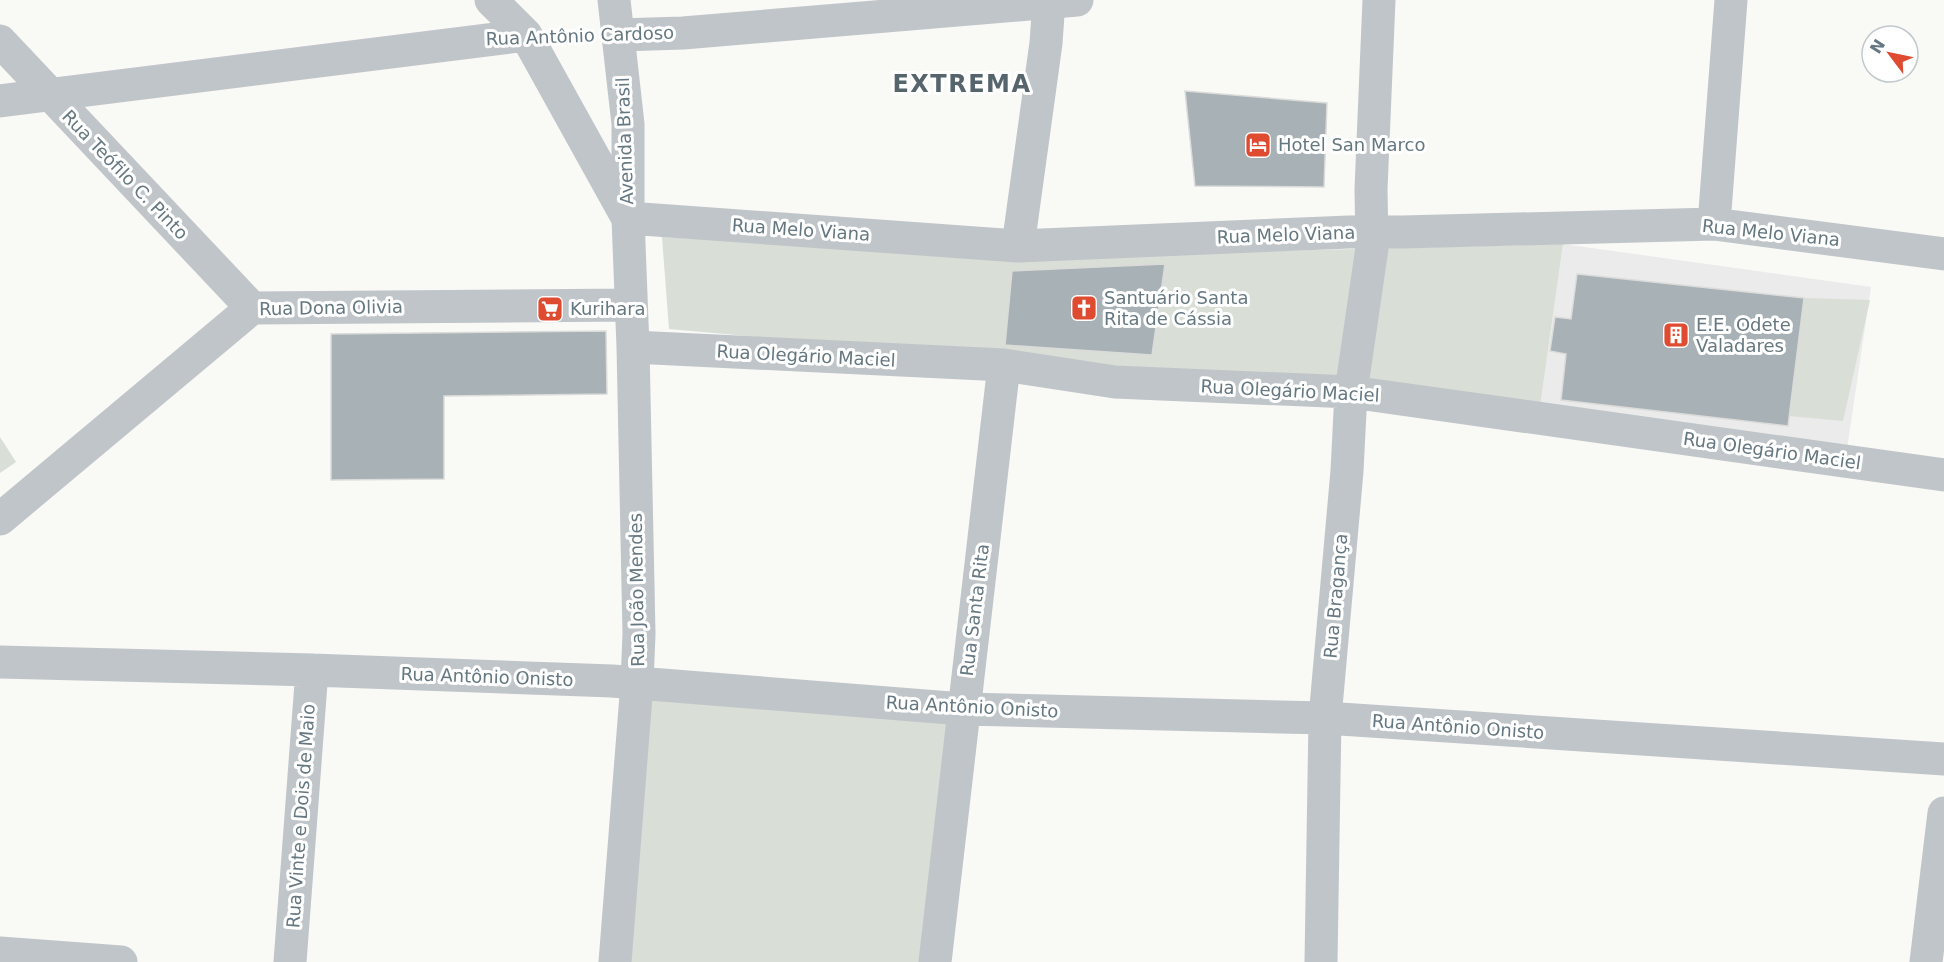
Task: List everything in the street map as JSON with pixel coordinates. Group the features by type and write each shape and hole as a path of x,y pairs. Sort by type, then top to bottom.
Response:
{"street":[{"name":"Avenida Brasil","path":"491,0 526,35 628,218"},
{"name":"Avenida Brasil","path":"614,0 628,124 628,218"},
{"name":"Rua Bragança","path":"1321,962 1324,718 1347,471 1351,392 1372,248 1371,189 1379,0"},
{"path":"1714,224 1731,0"},
{"name":"Rua Antônio Cardoso","path":"619,35 683,33 1058,1"},
{"path":"1018,246 1046,43 1058,1"},
{"name":"Rua Antônio Cardoso","path":"0,101 526,35"},
{"name":"Rua Teófilo C. Pinto","path":"0,41 252,308"},
{"name":"Rua Melo Viana","path":"628,218 1018,246 1349,232 1714,224 1944,254"},
{"name":"Rua João Mendes","path":"615,962 637,683 633,347 628,218"},
{"name":"Rua Dona Olivia","path":"0,519 252,308 630,305"},
{"name":"Rua Olegário Maciel","path":"633,347 1004,365 1115,382 1351,392 1944,475"},
{"name":"Rua Santa Rita","path":"935,962 1004,365"},
{"name":"Rua Antônio Onisto","path":"0,662 312,670 637,683 963,709 1324,718 1944,759"},
{"name":"Rua Vinte e Dois de Maio","path":"290,962 312,670"},
{"path":"1926,962 1944,813"},
{"path":"0,953 121,962"}],"path":[{"name":"Rua Antônio Cardoso","path":"526,35 619,35"}],"shaded area":[{"path":"662,237 1015,257 1563,244 1540,407 669,329"},
{"path":"1563,244 1871,287 1844,469 1540,407"},
{"path":"1804,298 1870,300 1843,421 1789,416"},
{"path":"0,437 16,462 0,473"},
{"path":"647,691 952,720 926,962 623,962"}],"building":[{"name":"Hotel San Marco","path":"1185,91 1327,103 1324,187 1195,186"},
{"name":"Santuário Santa Rita de Cássia","path":"1165,264 1152,355 1005,345 1012,271"},
{"name":"E.E. Odete Valadares","path":"1577,274 1804,298 1788,426 1561,400 1566,354 1550,351 1555,317 1571,319"},
{"path":"606,331 607,394 444,396 444,479 331,480 331,334"}],"place":[{"name":"Hotel San Marco","path":"1258,145"},
{"name":"Santuário Santa Rita de Cássia","path":"1084,308"},
{"name":"Kurihara","path":"550,309"},
{"name":"E.E. Odete Valadares","path":"1676,335"}],"district":[{"name":"EXTREMA","path":"962,84"}]}
